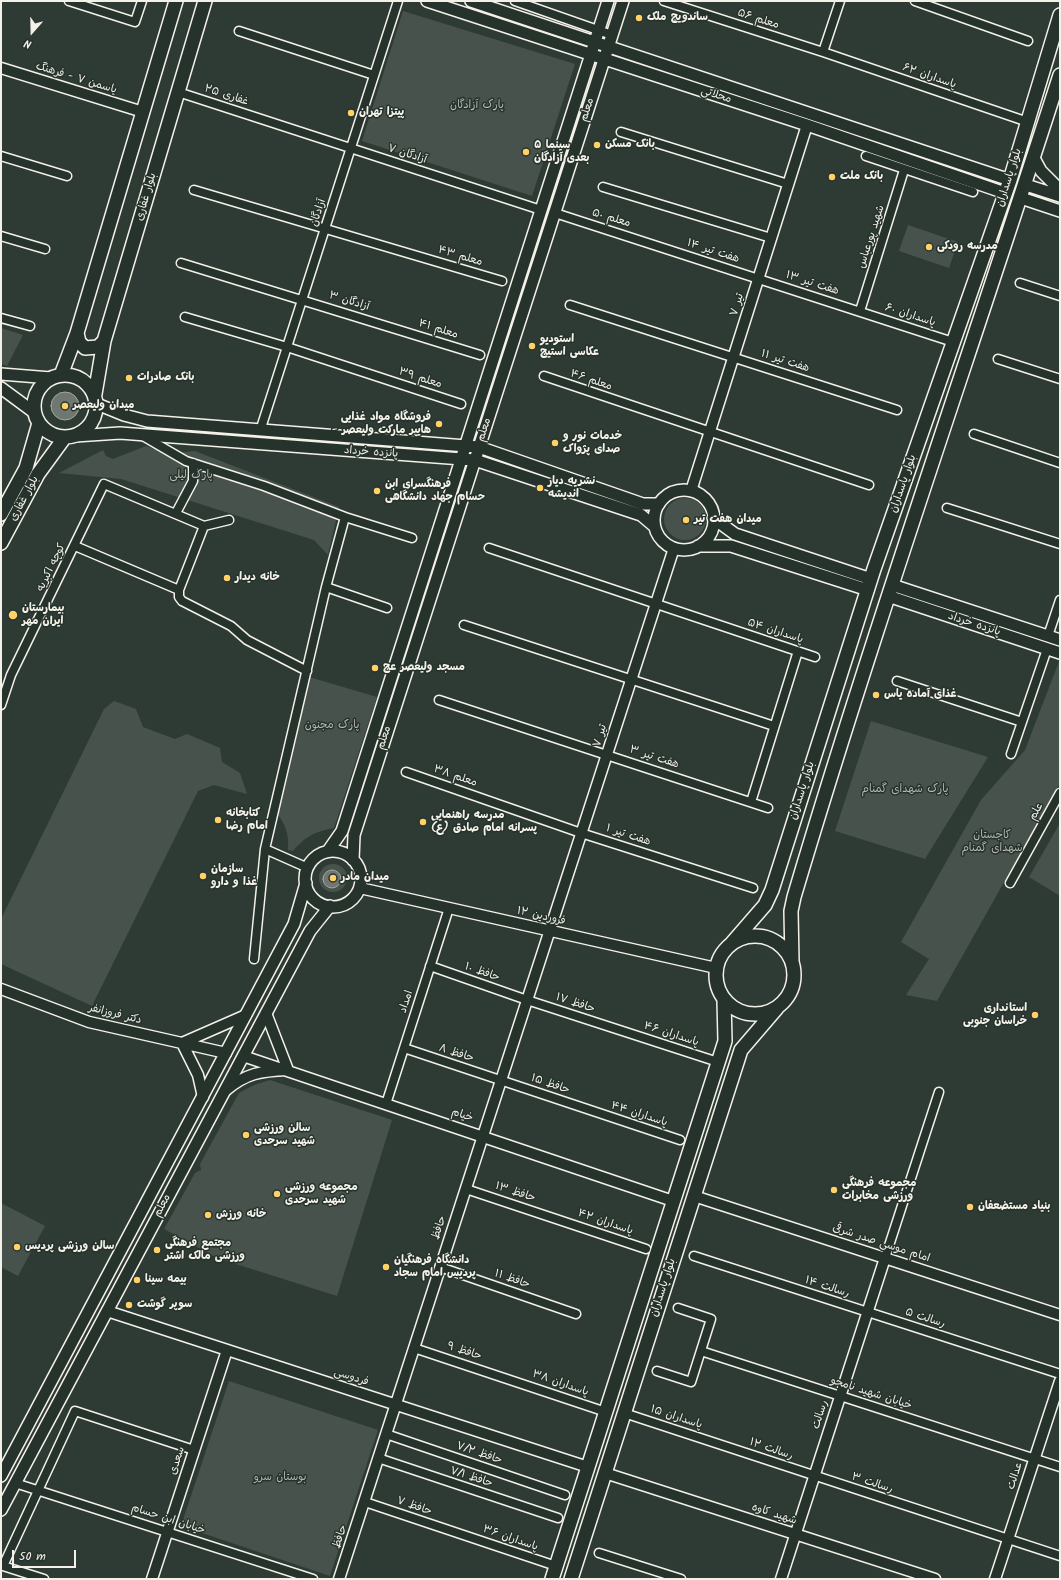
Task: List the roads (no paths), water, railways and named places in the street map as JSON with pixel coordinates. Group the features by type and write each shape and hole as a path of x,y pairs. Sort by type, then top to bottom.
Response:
{"main road":[{"path":"37,418 34,403 36,393 42,384 56,376 77,333 176,1"},
{"name":"بلوار غفاری","path":"96,399 104,341 205,1"},
{"name":"محلاتی","path":"427,1 807,125 1005,193"},
{"name":"محلاتی","path":"471,1 1010,180"},
{"name":"معلم","path":"328,851 342,831 608,1"},
{"name":"معلم","path":"353,860 354,835 623,1"},
{"name":"بلوار پاسداران","path":"732,943 765,905 772,890 870,584 1010,180 1060,15"},
{"name":"بلوار پاسداران","path":"792,962 791,911 833,766 1026,185 1060,75"},
{"path":"1034,158 1041,171 1060,190"},
{"path":"1010,180 1060,196"},
{"path":"1005,193 1060,211"},
{"path":"77,333 79,342 85,348 98,347 104,341"},
{"path":"1,374 69,375 84,381 96,399 96,414 92,424 84,431 70,437 50,433 37,418 1,388"},
{"name":"پانزده خرداد","path":"96,399 124,415 147,421 479,447 643,504 659,504"},
{"name":"بلوار غفاری","path":"1,514 26,468 37,418"},
{"name":"پانزده خرداد","path":"70,437 120,433 475,460 641,515 654,526"},
{"name":"بلوار غفاری","path":"1,543 38,474 70,437"},
{"path":"698,546 709,535 713,528 713,518 710,505 705,499 692,491 677,491 663,498 654,518 654,526 661,540 674,548 690,549 698,546 731,546 870,584"},
{"path":"713,518 735,534 890,591"},
{"name":"پانزده خرداد","path":"890,591 1060,640"},
{"name":"پانزده خرداد","path":"890,591 1060,653"},
{"path":"328,851 339,851 353,860 357,864 361,874 360,888 348,902 338,906 330,906 317,902 310,894 306,884 306,872 310,863 318,855 328,851"},
{"name":"معلم","path":"1,1476 294,924 306,884"},
{"name":"معلم","path":"1,1510 310,931 330,906"},
{"path":"752,936 772,940 788,953 792,962 794,983 791,993 777,1008 768,1013 748,1014 738,1011 724,1000 718,989 716,968 725,950 732,943 752,936"},
{"name":"بلوار پاسداران","path":"552,1579 725,1041 724,1000"},
{"name":"بلوار پاسداران","path":"571,1579 741,1050 777,1008"}],"street":[{"path":"69,1 135,22 142,1"},
{"name":"آزادگان","path":"260,431 398,1"},
{"path":"515,1 612,35"},
{"name":"معلم ۵۶","path":"664,1 823,52"},
{"path":"823,52 840,1"},
{"path":"915,1 930,3 1028,41"},
{"path":"239,31 374,75"},
{"name":"پاسداران ۶۲","path":"823,52 1028,122"},
{"name":"یاسمن ۷ - فرهنگ","path":"1,68 143,112"},
{"name":"غفاری ۲۵","path":"178,92 351,148"},
{"name":"۷ تیر","path":"692,491 807,125"},
{"path":"621,132 788,184"},
{"name":"آزادگان ۷","path":"351,148 541,210"},
{"path":"1,156 67,176"},
{"path":"866,156 972,192"},
{"name":"شهید پورعباس","path":"860,312 904,170"},
{"path":"602,187 771,238"},
{"name":"معلم ۴۳","path":"194,190 502,281"},
{"name":"معلم ۵۰","path":"555,213 660,246"},
{"path":"1,236 45,249"},
{"name":"هفت تیر ۱۴","path":"660,246 758,278"},
{"name":"آزادگان ۳","path":"181,263 389,326"},
{"name":"هفت تیر ۱۳","path":"758,278 860,312"},
{"path":"1020,283 1060,296"},
{"name":"هفت تیر ۱۱","path":"570,304 897,410"},
{"name":"پاسداران ۶۰","path":"860,312 953,342"},
{"name":"معلم ۳۹","path":"185,317 287,347 461,404"},
{"path":"1,318 30,326"},
{"name":"معلم ۴۱","path":"389,326 480,355"},
{"path":"998,359 1060,379"},
{"name":"معلم ۴۶","path":"544,376 710,433 869,485"},
{"path":"974,434 1060,463"},
{"path":"141,435 193,464 264,486 345,517 412,538"},
{"path":"193,464 193,481 176,514 204,526 229,520"},
{"name":"کوچه اکبریه","path":"1,705 11,675 104,484 176,514"},
{"path":"947,508 1060,544"},
{"path":"254,959 265,849 326,587 345,517"},
{"path":"204,526 179,590 179,597 182,601 231,626 247,640 307,670"},
{"path":"75,546 179,590"},
{"name":"پاسداران ۵۴","path":"489,548 815,656"},
{"name":"۷ تیر","path":"549,931 608,755 674,548"},
{"path":"326,587 387,608"},
{"path":"1048,636 1060,600"},
{"path":"464,625 774,726"},
{"path":"1011,754 1048,649"},
{"path":"751,802 798,651"},
{"path":"897,681 1022,722"},
{"name":"هفت تیر ۳","path":"439,700 768,808"},
{"name":"معلم ۳۸","path":"406,772 581,833"},
{"name":"علم","path":"1010,883 1060,793"},
{"name":"هفت تیر ۱","path":"581,833 753,888"},
{"path":"265,849 308,868"},
{"name":"۱۲ فروردین","path":"360,888 716,968"},
{"name":"امداد","path":"386,1104 449,908"},
{"name":"حافظ","path":"339,1579 549,931"},
{"name":"حافظ ۱۰","path":"430,966 527,1000"},
{"name":"دکتر فروزانفر","path":"1,989 89,1022 226,1053"},
{"name":"حافظ ۱۷","path":"527,1000 617,1029"},
{"path":"223,1093 238,1080 261,1071 288,1070 266,1013"},
{"path":"203,1096 198,1075 182,1043 246,1015"},
{"name":"پاسداران ۴۶","path":"617,1029 718,1062"},
{"name":"حافظ ۸","path":"404,1048 501,1080"},
{"name":"خیام","path":"243,1056 673,1201"},
{"name":"حافظ ۱۵","path":"501,1080 591,1110"},
{"path":"885,1258 939,1092"},
{"name":"پاسداران ۴۴","path":"591,1110 680,1140"},
{"name":"حافظ ۱۳","path":"466,1189 556,1219"},
{"name":"امام موسی صدر شرقی","path":"694,1196 1060,1315"},
{"name":"پاسداران ۴۲","path":"556,1219 646,1249"},
{"name":"رسالت ۱۴","path":"694,1256 867,1312"},
{"name":"رسالت","path":"781,1579 885,1258"},
{"name":"حافظ ۱۱","path":"440,1267 576,1314"},
{"path":"658,1371 691,1382 701,1351 711,1319 678,1308"},
{"name":"فردوسی","path":"107,1311 588,1467"},
{"name":"رسالت ۵","path":"867,1312 1060,1374"},
{"name":"حافظ ۹","path":"414,1348 506,1378"},
{"name":"سعدی","path":"152,1579 227,1350"},
{"name":"خیابان شهید نامجو","path":"701,1351 1060,1467"},
{"name":"پاسداران ۳۸","path":"506,1378 606,1412"},
{"name":"عدالت","path":"995,1579 1060,1381"},
{"path":"44,1579 3,1566 75,1411 194,1450"},
{"name":"پاسداران ۱۵","path":"624,1413 720,1445"},
{"name":"حافظ ۷/۲","path":"386,1434 566,1495"},
{"name":"رسالت ۱۲","path":"720,1445 814,1476"},
{"name":"حافظ ۷/۱","path":"378,1458 558,1518"},
{"name":"شهید کاوه","path":"605,1473 935,1579"},
{"name":"رسالت ۳","path":"814,1476 1060,1556"},
{"name":"خیابان ابن حسام","path":"15,1483 313,1579"},
{"name":"حافظ ۷","path":"364,1502 456,1532"},
{"name":"پاسداران ۳۶","path":"456,1532 556,1566"},
{"path":"599,1553 681,1579"}],"place":[{"name":"ساندویچ ملک","path":"639,18"},
{"name":"پیتزا تهران","path":"351,113"},
{"name":"بانک مسکن","path":"597,145"},
{"name":"سینما ۵ بعدی آزادگان","path":"526,152"},
{"name":"بانک ملت","path":"832,177"},
{"name":"مدرسه رودکی","path":"929,247"},
{"name":"استودیو عکاسی استیج","path":"532,346"},
{"name":"بانک صادرات","path":"129,378"},
{"name":"میدان ولیعصر","path":"65,406"},
{"name":"فروشگاه مواد غذایی - هایپر مارکت ولیعصر","path":"439,424"},
{"name":"خدمات نور و صدای پژواک","path":"555,443"},
{"name":"نشریه دیار اندیشه","path":"540,488"},
{"name":"فرهنگسرای ابن حسام جهاد دانشگاهی","path":"377,491"},
{"name":"میدان هفت تیر","path":"686,520"},
{"name":"خانه دیدار","path":"227,578"},
{"name":"بیمارستان ایران مهر","path":"13,615"},
{"name":"مسجد ولیعصر عج","path":"375,668"},
{"name":"غذای آماده یاس","path":"876,695"},
{"name":"کتابخانه امام رضا","path":"218,820"},
{"name":"مدرسه راهنمایی پسرانه امام صادق (ع)","path":"423,822"},
{"name":"سازمان غذا و دارو","path":"203,876"},
{"name":"میدان مادر","path":"333,878"},
{"name":"استانداری خراسان جنوبی","path":"1035,1015"},
{"name":"سالن ورزشی شهید سرحدی","path":"246,1135"},
{"name":"مجموعه فرهنگی ورزشی مخابرات","path":"834,1190"},
{"name":"مجموعه ورزشی شهید سرحدی","path":"277,1194"},
{"name":"بنیاد مستضعفان","path":"970,1207"},
{"name":"خانه ورزش","path":"208,1215"},
{"name":"سالن ورزشی پردیس","path":"17,1247"},
{"name":"مجتمع فرهنگی ورزشی مالک اشتر","path":"157,1250"},
{"name":"دانشگاه فرهنگیان پردیس امام سجاد","path":"386,1267"},
{"name":"بیمه سینا","path":"137,1280"},
{"name":"سوپر گوشت","path":"129,1305"}],"park label":[{"name":"پارک آزادگان","path":"477,106"},
{"name":"پارک لیلی","path":"191,476"},
{"name":"پارک مجنون","path":"332,726"},
{"name":"پارک شهدای گمنام","path":"905,790"},
{"name":"کاجستان شهدای گمنام","path":"992,842"},
{"name":"بوستان سرو","path":"280,1478"}]}
